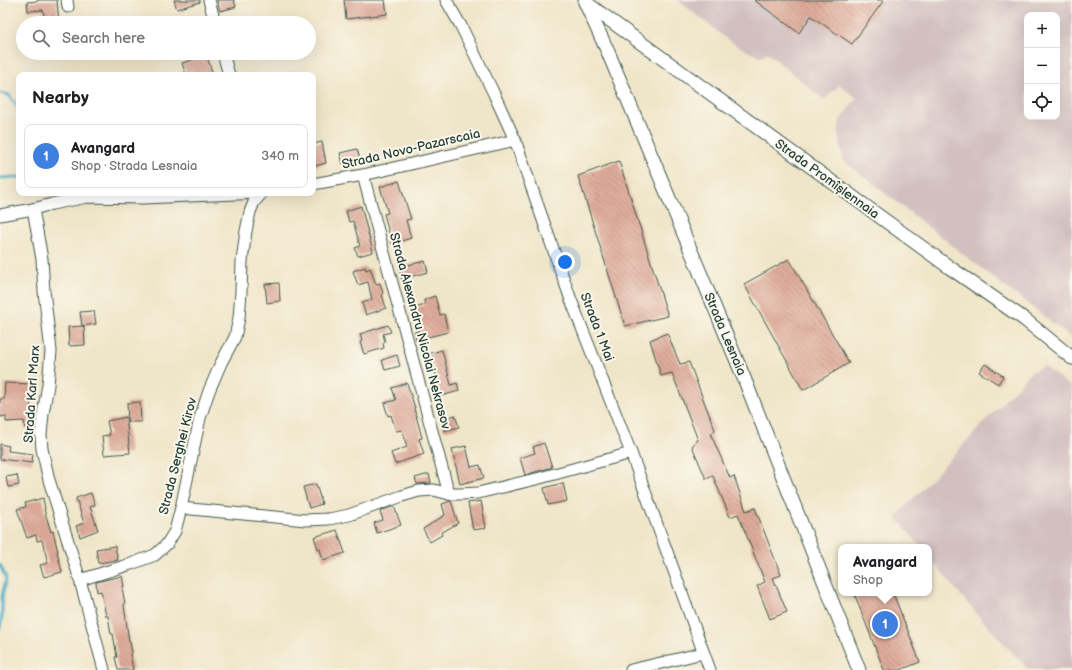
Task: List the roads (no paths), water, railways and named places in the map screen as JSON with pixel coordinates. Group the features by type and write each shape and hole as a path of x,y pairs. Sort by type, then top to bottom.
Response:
{"street":[{"path":"209,0 213,16"},
{"name":"Strada 1 Mai","path":"446,0 464,33 515,140 571,300 631,453 710,670"},
{"name":"Strada Promîșlennaia","path":"583,1 943,263 1024,320 1072,358"},
{"name":"Strada Lesnaia","path":"583,1 608,52 744,378 859,670"},
{"path":"225,60 229,72"},
{"name":"Strada Novo-Pazarscaia","path":"316,183 363,175 515,140"},
{"name":"Strada Alexandru Nicolai Nekrasov","path":"363,175 449,494"},
{"path":"0,215 87,197 143,198 190,196"},
{"name":"Strada Serghei Kirov","path":"80,580 155,555 167,544 174,531 181,508 200,418 221,363 236,337 239,318 242,261 246,231 250,212 254,202 259,196"},
{"name":"Strada Karl Marx","path":"33,209 42,259 51,351 48,385 43,414 41,436 42,449 49,480 80,580 104,670"},
{"path":"181,508 306,520 329,519 349,515 418,491 434,490 449,494 478,493 631,453"},
{"path":"631,670 703,653"}],"waterway":[{"path":"0,93 9,95 16,105"},
{"path":"0,178 16,177"},
{"path":"0,565 6,578 2,597 2,617 0,628"}],"place":[{"name":"Avangard","path":"885,624"}]}
